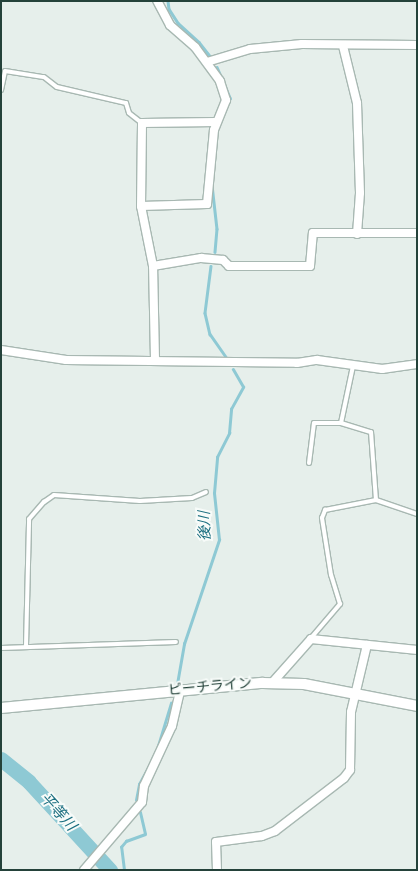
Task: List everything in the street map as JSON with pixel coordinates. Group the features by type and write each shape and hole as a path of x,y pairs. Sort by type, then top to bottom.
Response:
{"street":[{"path":"141,206 207,204 216,122 226,100 220,80 207,62 170,25 157,1"},
{"path":"207,62 250,49 302,44 343,46 417,45"},
{"path":"343,46 357,103 360,193 357,234"},
{"path":"155,359 153,266 141,206 142,123 216,122"},
{"path":"153,266 201,258 223,260 229,266 310,266 313,233 417,232"},
{"path":"1,350 66,360 155,359 297,363 317,360 382,369 417,364"},
{"path":"272,683 311,638 417,650"},
{"path":"216,870 216,842 262,836 275,831 344,778 350,770 352,757 351,712 367,645"},
{"name":"ピーチライン","path":"1,708 272,683 304,684 417,706"},
{"path":"84,870 142,802 144,786 172,726 180,690"}],"lane":[{"path":"1,90 5,71 44,77 57,87 126,103 129,113 142,123"},
{"path":"341,423 353,366"},
{"path":"309,462 314,423 341,423 370,432 376,500"},
{"path":"26,646 29,519 44,502 54,495 140,501 192,498 206,492"},
{"path":"311,638 340,604 331,576 322,518 325,510 376,500 417,514"},
{"path":"1,648 176,642"}],"waterway":[{"name":"後川","path":"168,1 169,9 178,23 199,42 210,56"},
{"name":"後川","path":"217,67 230,98 220,123"},
{"name":"後川","path":"212,185 217,229 215,252"},
{"name":"後川","path":"211,266 205,313 210,334 226,357"},
{"name":"後川","path":"177,684 184,644 219,540 214,493 217,457 229,433 231,409 243,387 233,370"},
{"name":"後川","path":"157,749 171,703"},
{"name":"平等川","path":"1,759 29,782 110,870"},
{"name":"後川","path":"136,800 139,784 152,761"},
{"name":"後川","path":"124,870 121,847 126,841 145,834 140,813"}]}
